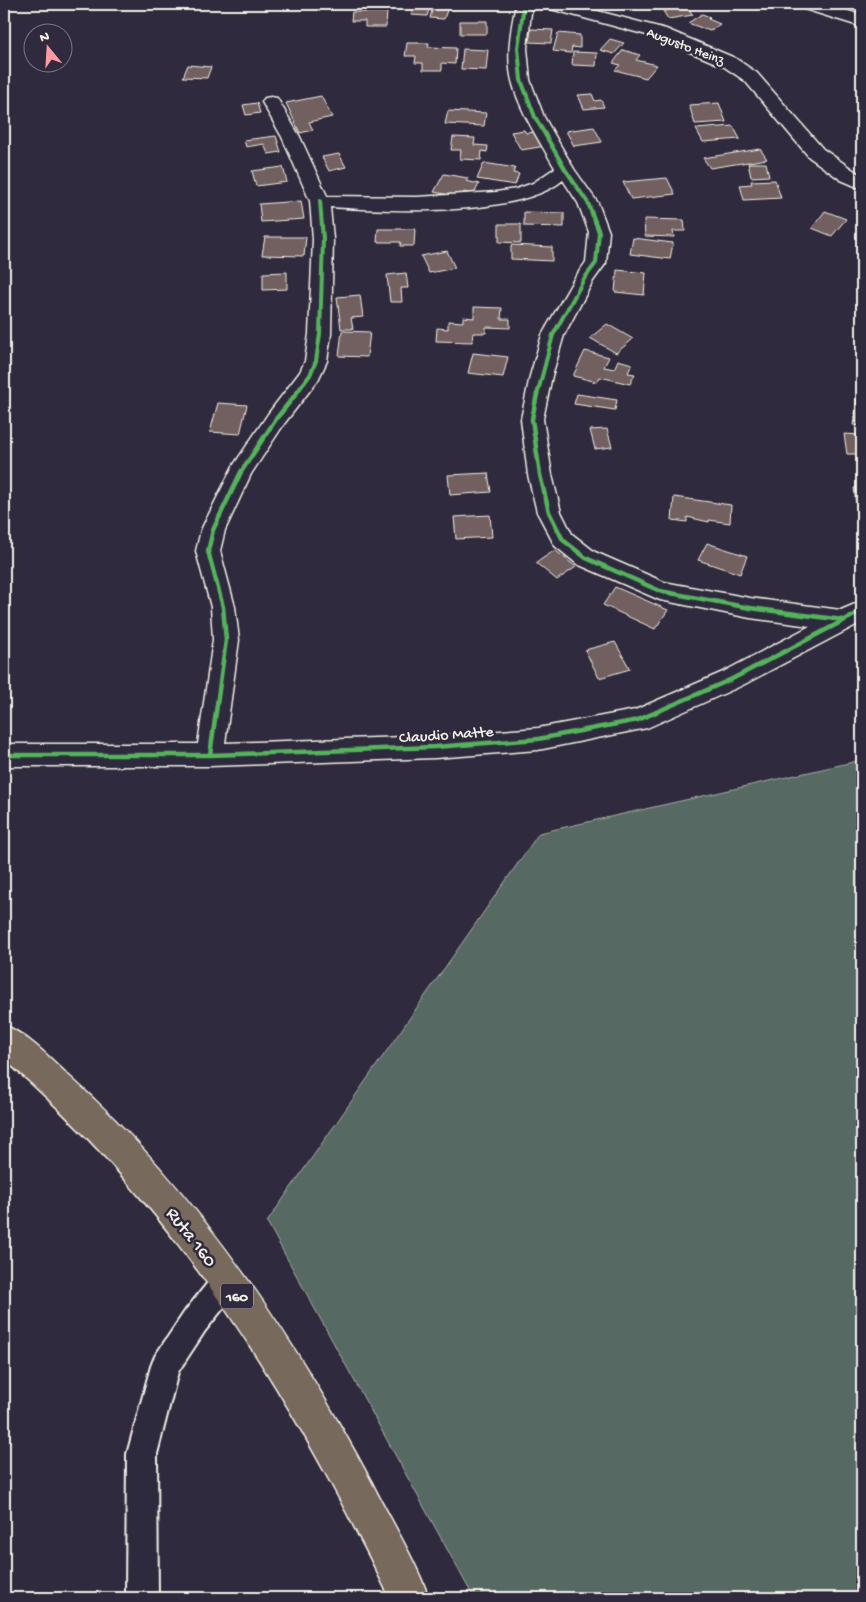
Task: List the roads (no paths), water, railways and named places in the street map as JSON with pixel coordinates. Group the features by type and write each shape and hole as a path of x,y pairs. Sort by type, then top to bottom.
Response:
{"main road":[{"name":"Ruta 160","path":"4,1040 71,1099 125,1153 176,1214 227,1281 280,1360 333,1449 410,1598"}],"street":[{"path":"524,4 518,48 521,80 535,117 565,169 588,203 598,232 596,263 584,279 553,336 541,376 532,420 540,475 549,512 563,540 586,558 660,591 750,608 853,616"},
{"name":"Augusto Heinz","path":"553,4 660,33 729,62 751,77 816,153 848,176 862,183"},
{"path":"807,4 834,11 862,22"},
{"path":"210,754 226,640 223,607 208,551 213,530 241,472 276,419 310,375 316,361 320,334 323,239 320,201 291,137 271,102"},
{"path":"320,201 406,204 470,201 502,197 528,192 542,186 565,169"},
{"name":"Claudio Matte","path":"4,754 210,754 435,747 538,739 638,720 732,679 853,616"}],"lane":[{"path":"142,1598 142,1454 165,1366 195,1321 227,1281"}]}
